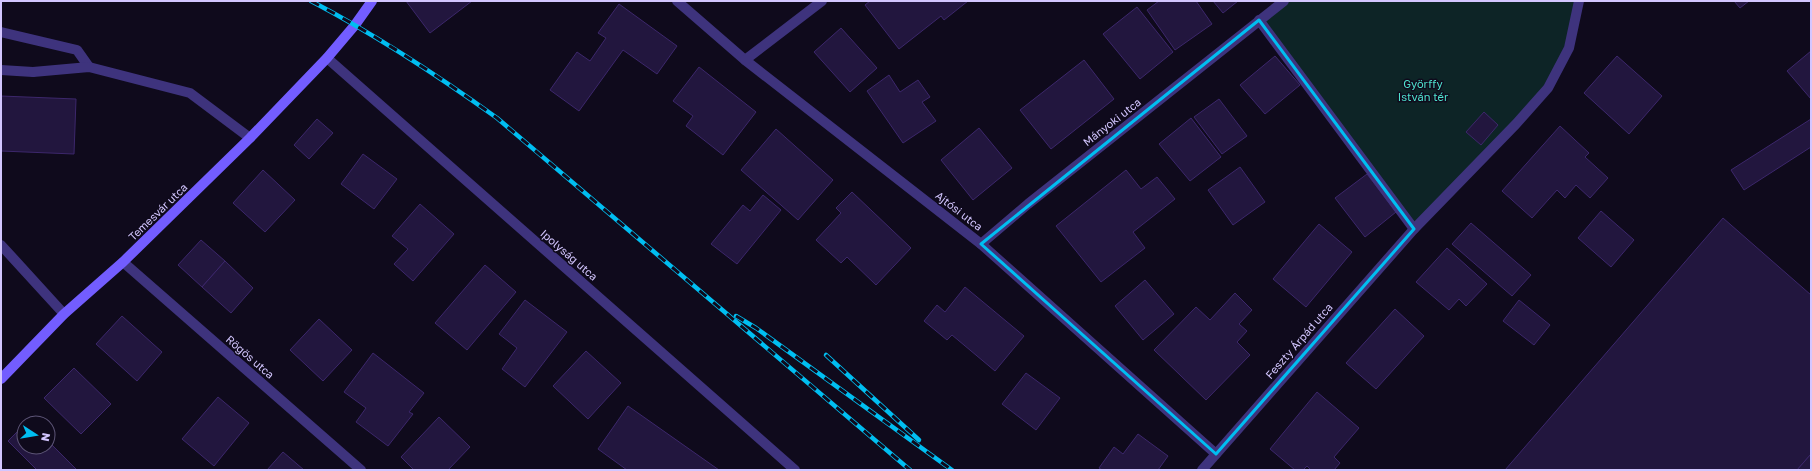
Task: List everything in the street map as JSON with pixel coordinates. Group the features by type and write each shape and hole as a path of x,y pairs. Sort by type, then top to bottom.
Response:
{"street":[{"name":"Temesvár utca","path":"1,379 64,314 123,262 250,138 327,58 355,25 372,1"},
{"name":"Ajtósi utca","path":"677,1 745,60 981,244 1216,454"},
{"path":"745,60 822,1"},
{"name":"Mányoki utca","path":"981,244 1034,199 1284,1"},
{"name":"Feszty Árpád utca","path":"1202,470 1414,229 1521,119 1548,88 1569,48 1579,1"},
{"path":"1259,20 1414,229"},
{"path":"1,32 76,50 89,67"},
{"name":"Ipolyság utca","path":"327,58 795,470"},
{"path":"1,70 33,72 89,67 190,93 250,138"},
{"path":"1,245 64,314"},
{"name":"Rögös utca","path":"123,262 361,470"}],"highlighted area":[{"path":"1259,20 1414,229 1216,454 981,244"}],"green space":[{"name":"Györffy István tér","path":"1284,1 1579,1 1575,23 1548,88 1414,229 1259,20"}],"building":[{"path":"406,1 472,1 430,33"},
{"path":"870,1 968,1 944,20 941,16 899,49 865,5"},
{"path":"1159,1 1196,1 1212,24 1175,50 1147,10"},
{"path":"1213,1 1238,1 1223,13"},
{"path":"1734,1 1749,1 1740,8"},
{"path":"619,4 677,46 657,74 623,50 579,111 550,90 577,52 590,61 606,38 598,33"},
{"path":"1137,7 1173,52 1140,79 1103,34"},
{"path":"841,28 877,68 850,92 814,52"},
{"path":"1811,51 1811,99 1787,71"},
{"path":"1275,56 1300,85 1265,114 1240,85"},
{"path":"1617,56 1662,96 1629,134 1584,93"},
{"path":"1084,60 1114,99 1051,149 1020,110"},
{"path":"699,67 756,112 723,155 686,126 693,116 673,101"},
{"path":"889,75 900,92 918,80 930,97 922,102 936,121 903,143 867,91"},
{"path":"1,96 76,99 74,154 1,151"},
{"path":"1219,99 1247,136 1222,154 1194,117"},
{"path":"1484,112 1498,125 1481,145 1466,132"},
{"path":"1191,118 1221,157 1190,181 1159,144"},
{"path":"317,119 333,133 309,159 294,145"},
{"path":"1811,119 1811,147 1744,190 1731,170"},
{"path":"1560,126 1589,153 1585,157 1608,178 1590,198 1576,185 1565,198 1557,190 1532,218 1502,191"},
{"path":"979,128 1012,168 973,200 941,160"},
{"path":"776,129 833,180 798,220 741,170"},
{"path":"363,154 397,179 374,209 341,184"},
{"path":"1240,167 1265,202 1233,225 1208,190"},
{"path":"263,170 295,200 265,232 233,203"},
{"path":"1126,170 1141,189 1157,177 1175,199 1133,232 1145,248 1101,282 1056,226"},
{"path":"1367,174 1396,212 1365,237 1335,198"},
{"path":"852,192 911,248 876,285 847,257 841,263 816,240 841,213 836,208"},
{"path":"763,195 781,210 737,264 711,244 743,205 750,211"},
{"path":"420,204 454,234 413,281 394,264 408,249 392,236"},
{"path":"1601,211 1634,240 1611,267 1578,238"},
{"path":"1723,218 1811,295 1811,454 1797,470 1505,470"},
{"path":"1471,223 1531,275 1512,296 1452,244"},
{"path":"1319,224 1352,252 1306,307 1273,279"},
{"path":"201,240 225,261 202,287 178,265"},
{"path":"1447,248 1487,284 1466,306 1459,299 1449,310 1416,282"},
{"path":"225,261 253,288 231,313 202,287"},
{"path":"485,265 516,292 467,350 435,323"},
{"path":"1145,280 1174,314 1143,340 1115,306"},
{"path":"965,287 1024,336 995,371 952,335 947,340 924,321 937,305 945,312"},
{"path":"1235,293 1252,310 1239,324 1247,331 1237,342 1250,355 1206,400 1154,350 1196,307 1210,320"},
{"path":"525,300 567,332 525,387 502,369 517,348 499,334"},
{"path":"1519,300 1550,325 1534,345 1503,321"},
{"path":"1395,309 1424,336 1376,389 1346,363"},
{"path":"122,316 162,352 137,381 96,344"},
{"path":"319,319 352,350 323,381 290,350"},
{"path":"586,351 621,383 588,419 553,386"},
{"path":"373,353 424,393 409,412 413,414 388,446 356,422 366,408 344,392"},
{"path":"74,368 111,404 81,434 44,398"},
{"path":"1026,373 1060,398 1036,430 1002,404"},
{"path":"1317,392 1359,428 1334,457 1340,463 1334,470 1311,470 1307,466 1303,470 1295,470 1270,449"},
{"path":"218,397 249,423 214,466 182,439"},
{"path":"628,406 719,470 627,470 598,449"},
{"path":"439,417 470,447 448,470 414,470 401,457"},
{"path":"16,433 16,449 8,441"},
{"path":"1138,434 1168,456 1158,470 1102,470 1099,468 1114,447 1123,454"},
{"path":"56,449 77,470 37,470 22,455 56,455"},
{"path":"283,452 304,470 267,470"},
{"path":"1811,454 1811,470 1797,470"}],"railway":[{"path":"311,1 406,56 497,118 910,470"},
{"path":"736,316 756,328 952,470"},
{"path":"826,355 919,440"}]}
